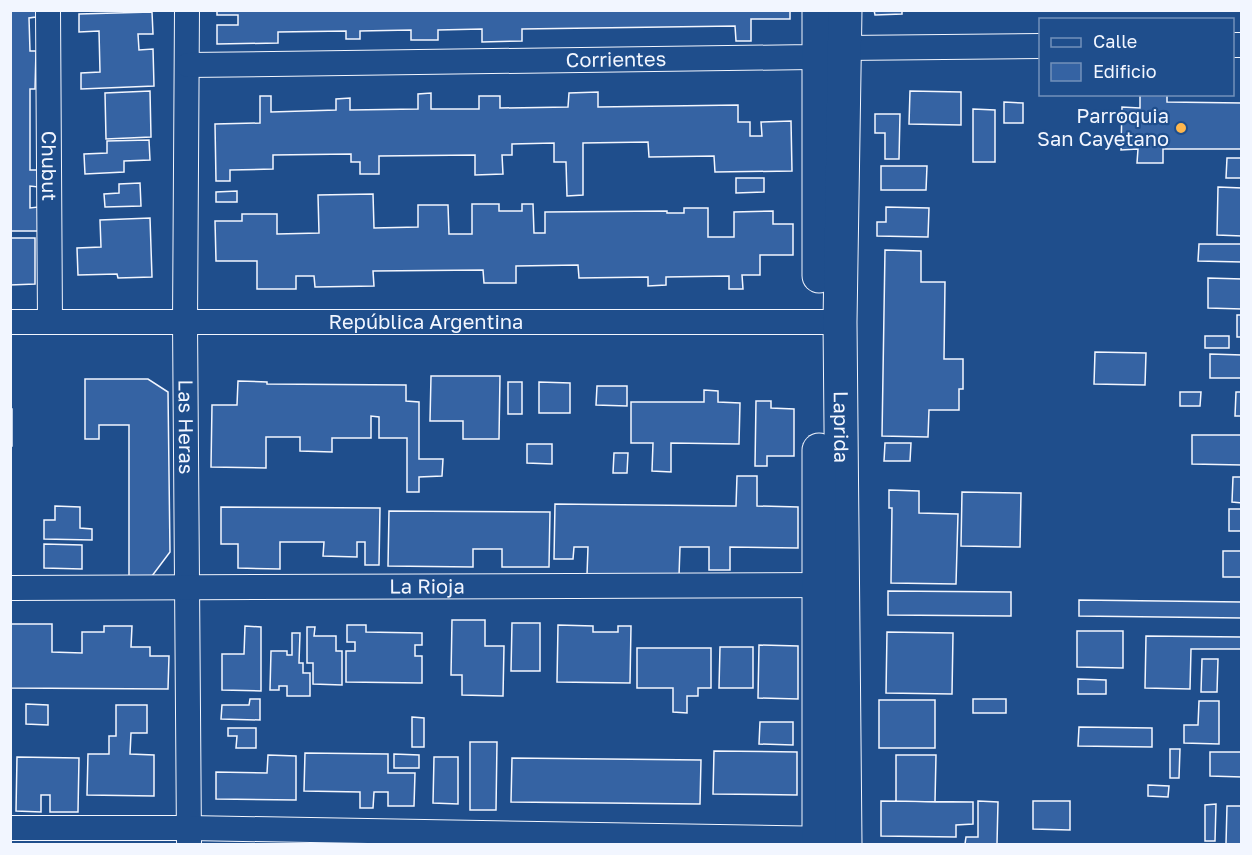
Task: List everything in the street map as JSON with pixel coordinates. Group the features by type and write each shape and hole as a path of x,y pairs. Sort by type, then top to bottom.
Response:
{"main road":[{"name":"Laprida","path":"819,10 832,51"},
{"name":"Laprida","path":"832,842 830,322 832,51 845,10"}],"street":[{"name":"Chubut","path":"48,10 50,322"},
{"name":"Las Heras","path":"187,10 184,322 189,836"},
{"name":"Corrientes","path":"188,66 811,57 832,51 1039,46"},
{"name":"República Argentina","path":"10,322 830,322"},
{"name":"La Rioja","path":"10,588 831,585"},
{"path":"10,828 189,836 832,842"}],"building":[{"path":"10,10 36,10 36,17 29,18 30,51 36,51 35,89 30,89 30,170 38,170 38,187 30,186 30,208 38,207 38,231 10,231"},
{"path":"217,10 790,10 790,19 751,19 751,41 736,41 735,26 522,29 522,41 482,42 482,29 438,30 438,40 411,40 411,30 360,31 360,39 346,39 346,31 278,32 278,43 217,44 217,25 238,25 238,15 217,15"},
{"path":"874,10 902,10 902,14 875,15"},
{"path":"152,12 153,34 138,34 139,50 153,49 154,86 81,89 81,73 100,72 99,31 79,32 79,14"},
{"path":"150,91 151,137 106,139 105,93"},
{"path":"910,91 961,92 961,125 909,124"},
{"path":"598,92 598,107 738,105 738,122 750,122 750,136 762,136 761,122 791,121 792,171 715,172 714,156 649,157 648,142 583,143 583,195 567,196 566,162 554,162 554,143 512,144 512,155 502,155 503,174 475,175 475,155 379,156 379,174 360,174 360,162 351,162 351,154 273,155 273,169 230,170 230,181 216,181 215,124 260,123 260,96 271,96 271,112 336,110 336,99 350,98 350,110 418,109 418,94 431,93 431,109 479,109 479,96 500,96 500,108 568,107 569,93"},
{"name":"Parroquia San Cayetano","path":"1140,96 1167,96 1167,102 1242,103 1242,149 1163,149 1163,163 1137,163 1138,149 1121,150 1122,107 1140,108"},
{"path":"1004,102 1023,103 1023,123 1004,123"},
{"path":"973,109 995,110 995,162 973,162"},
{"path":"875,114 900,114 899,159 885,159 885,133 875,133"},
{"path":"149,140 150,160 124,161 124,172 85,174 84,154 107,153 107,141"},
{"path":"1227,158 1242,158 1242,178 1226,178"},
{"path":"881,166 927,166 926,190 881,190"},
{"path":"736,178 764,178 764,192 736,193"},
{"path":"140,183 141,206 105,207 104,194 119,193 119,184"},
{"path":"1218,187 1242,188 1242,236 1217,235"},
{"path":"237,191 237,202 216,202 216,192"},
{"path":"373,194 374,228 418,227 418,205 448,205 449,234 472,234 472,204 499,204 499,211 522,211 522,204 533,204 534,233 545,233 545,212 667,211 667,213 684,213 684,208 708,208 708,237 734,237 734,212 773,211 773,224 793,224 793,255 760,255 760,275 742,275 743,289 729,289 729,276 666,277 666,285 648,286 648,277 579,278 578,265 516,266 516,283 484,283 483,270 373,271 374,286 315,287 314,276 296,276 296,289 257,289 257,261 216,261 215,221 242,221 242,214 277,214 277,234 319,233 318,195"},
{"path":"886,207 929,208 928,237 877,236 877,222 886,222"},
{"path":"150,218 152,277 118,278 117,274 78,275 77,248 101,247 100,220"},
{"path":"10,238 35,238 35,284 10,285"},
{"path":"1199,244 1242,244 1242,262 1198,261"},
{"path":"885,250 921,251 921,282 945,282 944,359 963,359 963,389 959,389 959,410 929,410 928,437 882,436"},
{"path":"1208,278 1242,279 1242,309 1208,308"},
{"path":"1237,315 1242,315 1242,337 1237,337"},
{"path":"1205,336 1229,336 1229,348 1205,348"},
{"path":"1095,352 1146,353 1145,385 1094,384"},
{"path":"1210,354 1242,355 1242,378 1210,378"},
{"path":"431,376 500,376 499,439 463,439 463,421 430,421"},
{"path":"85,379 148,379 168,392 170,552 152,576 129,577 129,425 99,425 99,439 85,439"},
{"path":"238,381 267,382 267,384 406,385 406,401 419,402 419,459 443,459 442,476 419,477 419,492 407,492 407,438 379,438 379,417 371,416 371,438 332,438 332,452 300,451 300,437 266,437 266,468 211,467 212,405 237,405"},
{"path":"508,382 522,382 522,414 508,414"},
{"path":"539,382 570,383 570,413 539,413"},
{"path":"597,386 627,386 627,406 596,405"},
{"path":"704,390 718,391 718,402 740,403 739,444 671,443 671,472 652,471 653,443 631,443 631,402 704,402"},
{"path":"1180,392 1201,392 1200,406 1180,406"},
{"path":"1236,392 1242,392 1242,416 1235,416"},
{"path":"756,401 771,401 771,408 794,409 794,456 767,456 767,466 755,466"},
{"path":"10,409 12,409 12,446 10,446"},
{"path":"1192,435 1242,435 1242,465 1192,464"},
{"path":"885,443 911,443 910,461 884,461"},
{"path":"527,444 552,444 552,464 527,463"},
{"path":"614,453 628,453 627,473 613,473"},
{"path":"737,476 757,476 757,506 798,507 798,548 730,547 730,570 709,570 709,547 680,547 679,576 587,575 588,547 574,547 573,559 554,559 555,504 736,506"},
{"path":"1233,477 1242,477 1242,503 1232,502"},
{"path":"889,490 919,491 919,513 958,514 956,584 891,583 892,508 889,508"},
{"path":"962,492 1021,493 1020,547 961,546"},
{"path":"55,506 80,507 80,528 92,529 92,540 44,539 44,520 55,520"},
{"path":"221,507 380,508 379,565 365,565 365,542 357,542 357,557 323,556 324,542 280,542 280,569 238,568 238,544 221,544"},
{"path":"1229,509 1242,509 1242,531 1229,531"},
{"path":"389,511 550,512 549,567 502,567 502,549 473,549 473,567 388,566"},
{"path":"44,544 82,545 82,569 44,568"},
{"path":"1223,551 1242,551 1242,577 1223,577"},
{"path":"888,591 1011,592 1011,616 888,615"},
{"path":"1079,600 1242,602 1242,618 1079,616"},
{"path":"452,620 485,620 485,646 504,646 503,696 462,695 462,675 451,675"},
{"path":"512,623 540,623 540,671 511,671"},
{"path":"10,624 52,624 52,652 82,653 82,632 104,632 104,626 132,626 131,647 150,647 150,656 169,656 168,689 10,688"},
{"path":"347,625 366,625 366,632 422,633 422,645 415,645 415,656 422,656 422,683 346,682 346,651 355,651 355,642 347,642"},
{"path":"558,625 593,626 593,632 618,632 618,626 631,626 630,683 557,682"},
{"path":"245,626 261,627 261,691 222,690 222,654 244,654"},
{"path":"307,627 315,627 314,636 336,636 336,651 342,651 342,685 313,684 313,663 307,663"},
{"path":"1077,631 1123,631 1123,668 1077,667"},
{"path":"887,632 953,633 952,694 886,693"},
{"path":"292,633 300,633 299,663 303,663 303,673 310,673 310,696 287,696 287,686 279,686 279,690 270,690 271,651 287,651 287,655 292,655"},
{"path":"1146,636 1242,637 1242,649 1191,649 1190,689 1145,688"},
{"path":"759,645 798,646 798,699 758,698"},
{"path":"720,647 753,647 753,688 719,688"},
{"path":"637,648 711,648 711,688 698,688 698,696 687,696 687,713 673,712 673,688 637,688"},
{"path":"1202,659 1218,659 1217,692 1201,692"},
{"path":"1078,679 1106,680 1106,694 1078,694"},
{"path":"250,699 260,699 260,720 221,719 222,705 249,705"},
{"path":"973,699 1006,699 1006,713 973,713"},
{"path":"879,700 935,700 935,748 879,748"},
{"path":"1199,701 1219,701 1219,744 1184,743 1184,725 1198,725"},
{"path":"26,704 48,705 48,725 26,724"},
{"path":"116,705 147,705 147,733 131,733 130,754 154,755 154,796 87,795 88,754 109,754 109,736 116,736"},
{"path":"412,717 424,718 424,747 412,747"},
{"path":"760,722 793,722 793,745 759,744"},
{"path":"1079,727 1152,728 1152,747 1078,746"},
{"path":"228,728 256,728 256,748 236,748 237,736 228,736"},
{"path":"470,742 497,742 496,810 470,810"},
{"path":"1170,749 1180,749 1179,778 1170,778"},
{"path":"714,751 797,752 797,795 713,794"},
{"path":"1210,752 1242,752 1242,777 1210,776"},
{"path":"305,753 388,754 388,773 415,773 414,806 388,806 388,792 374,792 373,808 360,808 360,792 304,791"},
{"path":"394,754 419,755 419,768 394,768"},
{"path":"268,755 296,756 296,800 216,799 216,772 267,773"},
{"path":"896,755 936,755 935,802 896,801"},
{"path":"17,757 79,758 78,812 50,812 50,795 41,795 41,812 16,811"},
{"path":"434,757 458,757 458,804 433,803"},
{"path":"512,758 701,760 700,804 511,802"},
{"path":"1148,785 1169,786 1168,797 1148,796"},
{"path":"881,801 973,802 973,824 956,825 956,837 881,836"},
{"path":"978,801 998,802 997,844 965,844 966,837 978,837"},
{"path":"1033,801 1070,801 1070,830 1033,829"},
{"path":"1216,804 1215,841 1205,841 1205,805"},
{"path":"1227,806 1242,806 1242,844 1226,844"}],"place":[{"name":"Parroquia San Cayetano","path":"1181,128"}]}
